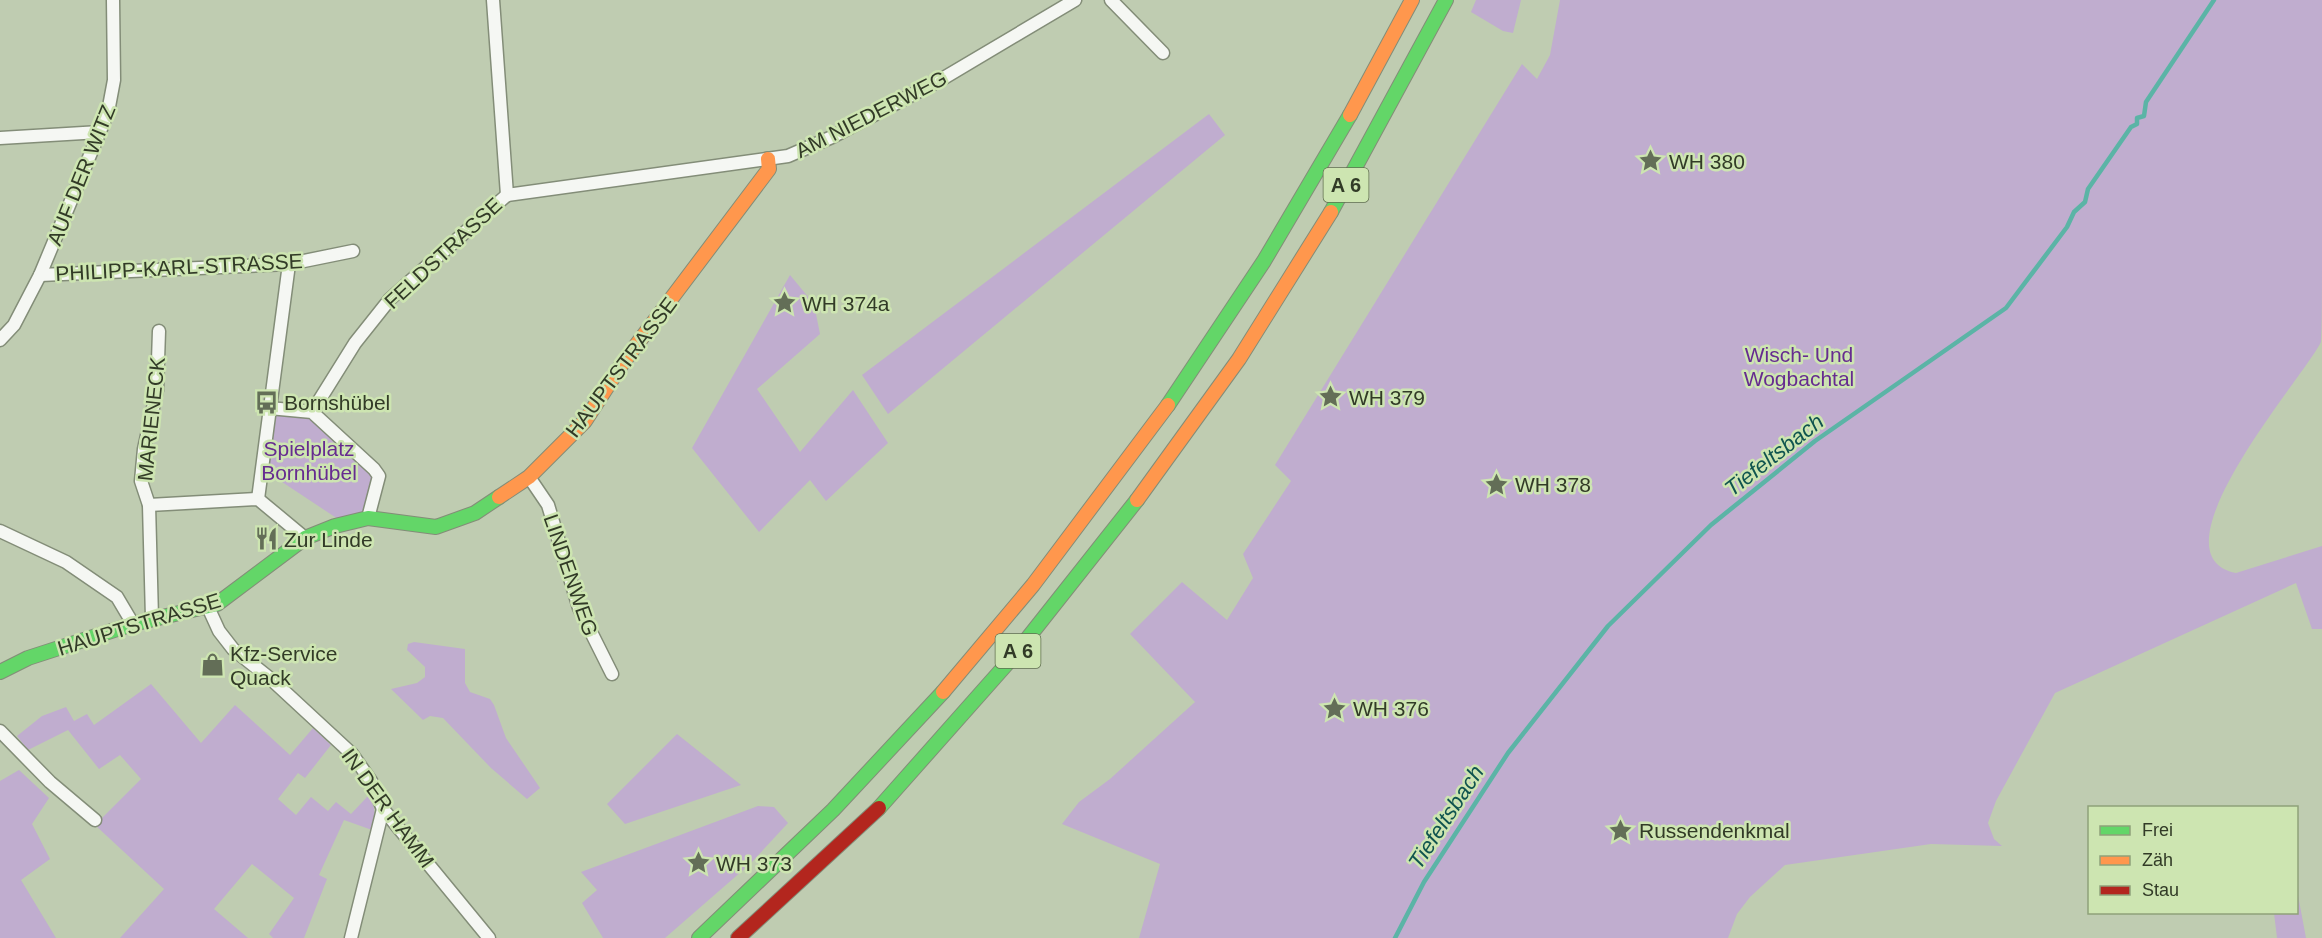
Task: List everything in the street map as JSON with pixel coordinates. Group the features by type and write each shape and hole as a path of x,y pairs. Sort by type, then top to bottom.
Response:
{"main road":[{"name":"A 6","path":"699,938 843,801 924,714 1028,593 1123,471 1208,351 1281,235 1346,126 1412,0"},
{"name":"A 6","path":"738,938 864,824 952,729 1051,612 1147,489 1232,367 1316,237 1446,0"},
{"name":"HAUPTSTRASSE","path":"0,672 28,657 152,618 208,607 232,596 305,538 335,526 368,518 420,526 452,524 475,513 529,477 595,409 622,364 766,174 768,159"}],"street":[{"name":"AUF DER WITZ","path":"0,340 14,325 40,275 100,132 113,90 113,0"},
{"name":"FELDSTRASSE","path":"312,412 355,343 390,299 507,195 493,0"},
{"name":"AM NIEDERWEG","path":"507,195 788,156 832,137 942,79 1075,0"},
{"path":"1111,0 1163,53"},
{"path":"0,138 100,132"},
{"name":"PHILIPP-KARL-STRASSE","path":"40,275 290,264 353,251"},
{"path":"290,264 258,499 305,538"},
{"name":"MARIENECK","path":"152,618 149,505 141,481 144,449 157,390 159,331"},
{"path":"269,408 312,412 379,476 368,518"},
{"name":"LINDENWEG","path":"529,477 548,506 579,608 612,674"},
{"name":"MARIENECK","path":"149,505 258,499"},
{"path":"0,531 66,562 117,597 133,624"},
{"name":"IN DER HAMM","path":"208,607 219,631 233,649 272,680 357,760 371,781 383,809 489,938"},
{"path":"0,731 50,782 95,819"},
{"path":"351,938 383,809"}],"green space":[{"path":"1476,0 1521,0 1513,33 1503,31 1471,12"},
{"name":"Wisch- Und Wogbachtal","path":"1560,0 2322,0 2321,342 2239,464 2219,501 2209,534 2213,559 2236,573 2322,546 2322,629 2312,629 2296,583 2055,693 1996,801 1988,823 1994,839 2002,846 1931,844 1785,865 1750,897 1737,914 1728,938 1139,938 1160,864 1062,824 1079,802 1110,779 1195,702 1130,634 1182,582 1227,620 1253,578 1243,554 1291,481 1275,465 1522,64 1537,79 1550,55"},
{"path":"1209,114 1225,135 888,414 862,375"},
{"path":"790,275 814,304 820,334 757,389 800,452 853,390 888,443 826,501 810,480 759,532 692,448"},
{"name":"Spielplatz Bornhübel","path":"274,413 310,417 376,477 365,514 338,519 267,472"},
{"path":"414,642 465,649 465,683 470,692 490,699 506,738 540,788 527,799 491,768 443,718 430,716 423,720 391,689 417,683 425,677 425,667 407,650 408,644"},
{"path":"151,684 201,743 235,705 290,755 313,728 331,745 305,778 298,773 278,799 296,815 311,797 328,811 336,802 351,814 368,796 371,800 374,812 372,830 344,820 319,875 327,879 304,938 273,938 269,934 294,898 252,864 214,909 248,938 120,938 164,889 95,825 141,779 120,755 99,769 68,730 28,750 17,736 42,716 66,707 74,721 87,714 94,725"},
{"path":"677,734 741,785 625,824 607,804"},
{"path":"19,770 49,798 32,824 50,859 21,880 56,938 0,938 0,781"},
{"path":"758,806 774,807 788,823 750,864 665,938 603,938 582,903 597,890 581,872"},
{"path":"2298,895 2306,938 2277,938 2274,914 2298,914"}],"waterway":[{"name":"Tiefeltsbach","path":"1395,938 1424,882 1508,753 1608,626 1711,525 1815,441 2006,308 2067,227 2074,212 2085,202 2088,189 2131,127 2137,124 2137,118 2144,116 2146,102 2214,0"}],"traffic: fast":[{"path":"1331,212 1446,0"},
{"path":"1168,405 1264,261 1350,115"},
{"path":"0,672 28,658 133,624 217,604 305,538 335,526 368,518 436,527 475,513 499,497"},
{"path":"879,808 1012,658 1137,500"},
{"path":"699,938 833,810 943,692"}],"traffic: slow":[{"path":"1350,115 1412,0"},
{"path":"499,497 529,477 585,421 622,364 769,169 768,159"},
{"path":"1137,500 1239,359 1331,212"},
{"path":"943,692 1033,585 1168,405"}],"traffic: jam":[{"path":"738,938 879,808"}],"place":[{"name":"WH 380","path":"1651,161"},
{"name":"WH 374a","path":"784,303"},
{"name":"WH 379","path":"1331,397"},
{"name":"Bornshübel","path":"266,402"},
{"name":"WH 378","path":"1497,484"},
{"name":"Zur Linde","path":"266,539"},
{"name":"Kfz-Service Quack","path":"212,665"},
{"name":"WH 376","path":"1335,708"},
{"name":"Russendenkmal","path":"1621,830"},
{"name":"WH 373","path":"698,863"}]}
